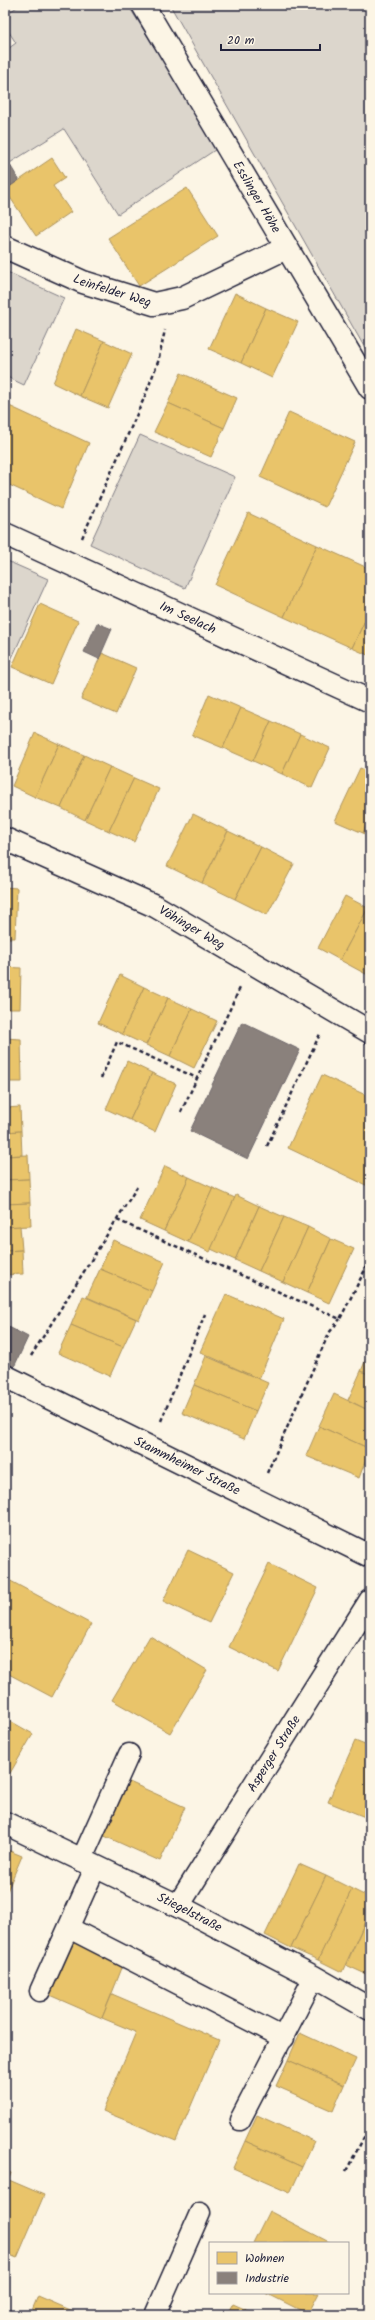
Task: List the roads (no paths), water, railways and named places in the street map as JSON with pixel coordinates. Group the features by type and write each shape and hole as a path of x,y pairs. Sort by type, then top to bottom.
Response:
{"street":[{"name":"Esslinger Höhe","path":"143,5 370,388"},
{"name":"Leinfelder Weg","path":"5,247 83,282 154,304 182,298 286,248"},
{"name":"Im Seelach","path":"5,534 370,701"},
{"name":"Vöhinger Weg","path":"5,839 155,906 370,1032"},
{"name":"Stammheimer Straße","path":"10,1378 370,1556"},
{"name":"Asperger Straße","path":"178,1906 370,1601"},
{"name":"Stiegelstraße","path":"5,1823 178,1906 314,1977 370,2009"}],"lane":[{"path":"40,1991 69,1928 88,1864 129,1754"},
{"path":"69,1928 284,2038"},
{"path":"240,2120 284,2038 314,1977"},
{"path":"155,2315 200,2213"}]}
